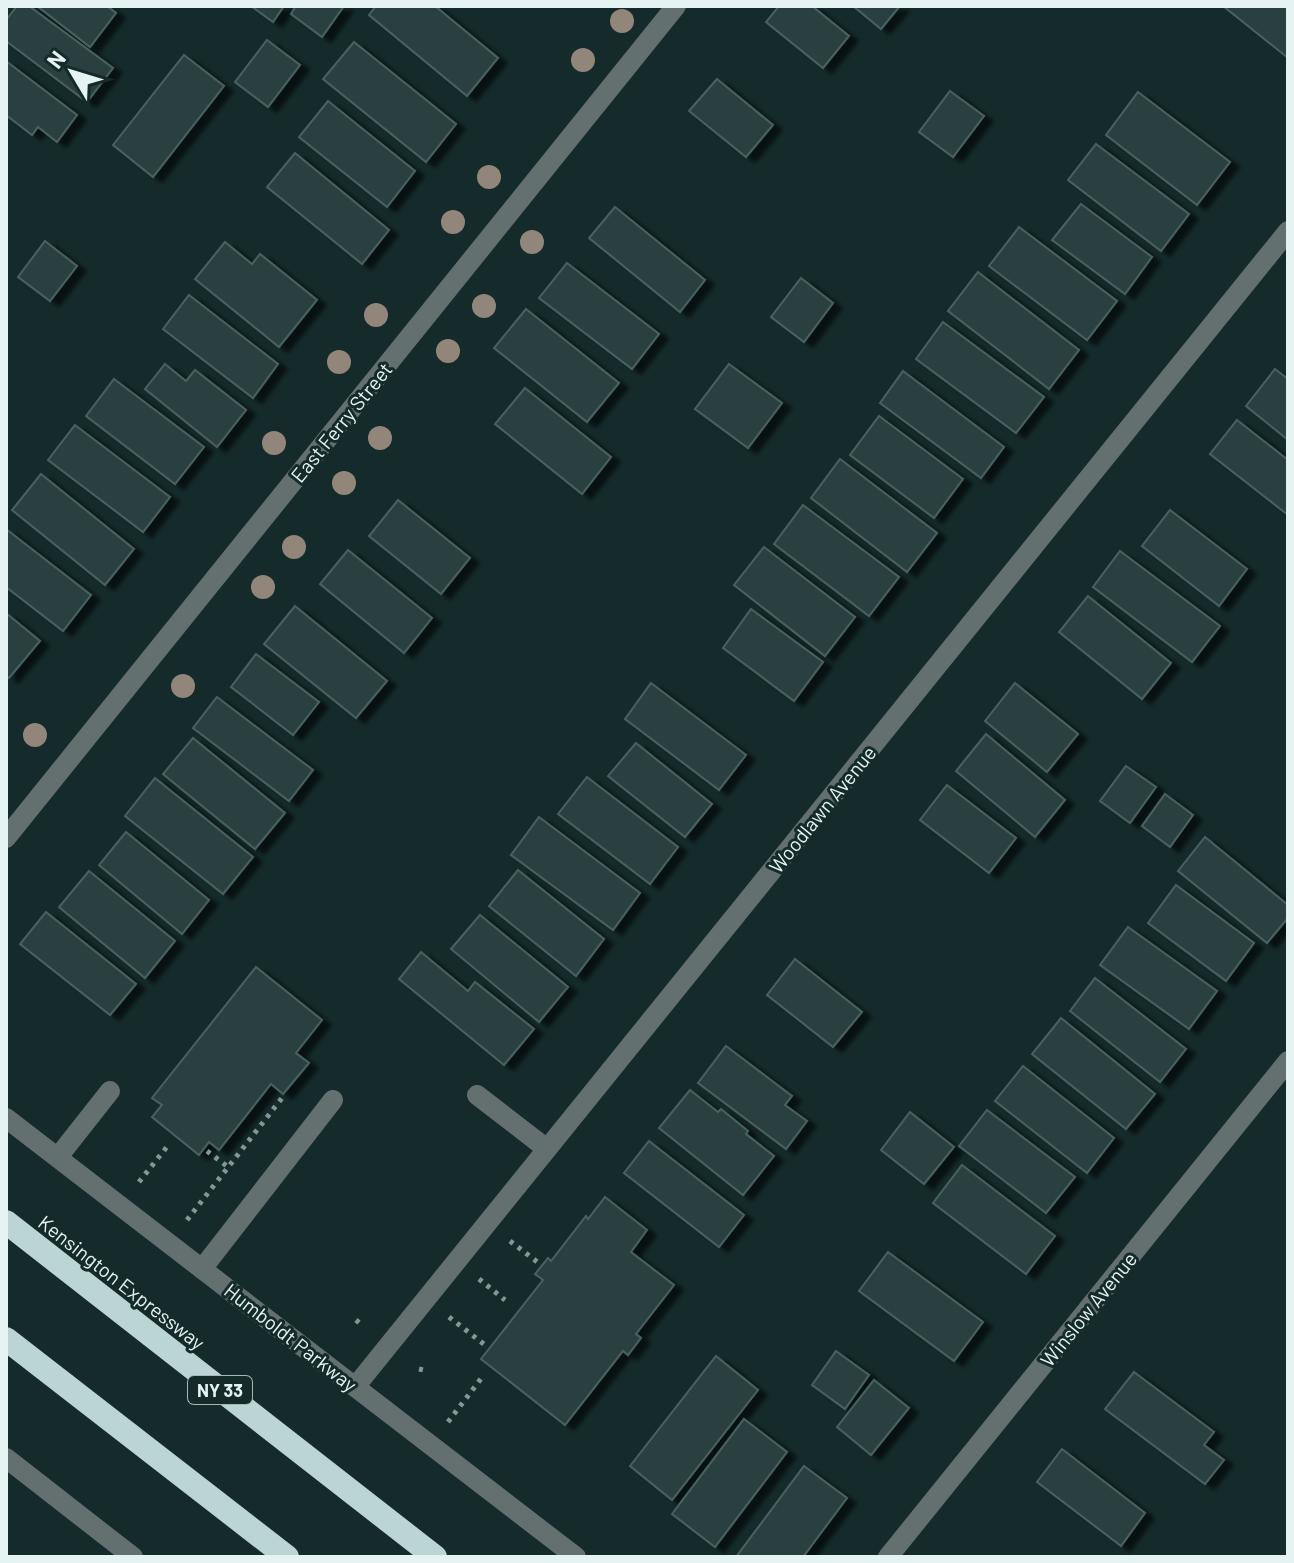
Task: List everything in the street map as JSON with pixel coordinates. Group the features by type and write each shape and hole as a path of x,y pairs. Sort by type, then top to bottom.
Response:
{"highway":[{"name":"Kensington Expressway","path":"6,1222 435,1557"},
{"path":"6,1339 287,1557"}],"street":[{"name":"East Ferry Street","path":"6,838 676,6"},
{"name":"Woodlawn Avenue","path":"355,1387 1288,231"},
{"name":"Winslow Avenue","path":"888,1557 1288,1061"},
{"path":"58,1157 110,1091"},
{"path":"477,1095 547,1149"},
{"path":"202,1269 333,1100"},
{"name":"Humboldt Parkway","path":"6,1118 576,1557"},
{"path":"6,1458 133,1557"}],"path":[{"path":"195,1211 282,1098"},
{"path":"145,1174 170,1143"},
{"path":"207,1151 228,1167"},
{"path":"513,1242 540,1264"},
{"path":"481,1281 505,1300"},
{"path":"451,1319 485,1345"},
{"path":"356,1320 363,1326"},
{"path":"419,1369 428,1371"},
{"path":"454,1415 483,1376"}],"building":[{"path":"17,6 29,6 113,68 87,102 6,41 6,20"},
{"path":"37,6 107,6 116,13 90,47"},
{"path":"251,6 284,6 273,22"},
{"path":"296,6 344,6 322,37 291,14"},
{"path":"376,6 435,6 498,58 467,96 369,15"},
{"path":"779,6 812,6 849,36 823,68 766,22"},
{"path":"853,6 900,6 881,29"},
{"path":"1223,6 1288,6 1288,58"},
{"path":"267,40 300,65 268,107 235,82"},
{"path":"354,42 456,124 426,162 323,79"},
{"path":"184,55 224,86 153,177 113,145"},
{"path":"6,61 77,115 57,142 38,127 32,135 6,115"},
{"path":"717,79 773,125 746,157 689,111"},
{"path":"950,91 984,116 953,157 919,132"},
{"path":"1138,92 1230,162 1197,205 1106,135"},
{"path":"328,101 415,171 387,207 299,137"},
{"path":"1096,144 1189,214 1161,251 1068,180"},
{"path":"295,153 389,230 362,264 267,187"},
{"path":"1081,204 1152,257 1125,294 1052,240"},
{"path":"615,207 705,280 680,312 589,238"},
{"path":"1019,227 1117,301 1087,340 989,266"},
{"path":"45,241 77,266 50,301 18,277"},
{"path":"225,242 252,264 260,254 317,300 279,347 195,279"},
{"path":"567,263 659,334 632,369 539,298"},
{"path":"978,272 1079,350 1049,389 948,311"},
{"path":"801,278 833,303 804,342 771,317"},
{"path":"189,295 278,364 253,398 163,329"},
{"path":"526,309 619,383 587,422 494,348"},
{"path":"943,322 1044,397 1016,433 916,359"},
{"path":"165,364 186,381 195,370 246,410 217,447 145,389"},
{"path":"729,364 782,403 748,448 695,409"},
{"path":"1275,369 1288,379 1288,440 1246,406"},
{"path":"903,371 1004,447 981,478 880,403"},
{"path":"114,379 204,447 175,484 86,416"},
{"path":"525,388 611,457 582,494 495,424"},
{"path":"879,416 963,479 934,518 850,455"},
{"path":"1237,420 1288,460 1288,515 1210,454"},
{"path":"75,425 170,497 143,532 48,460"},
{"path":"840,459 937,533 907,572 811,498"},
{"path":"41,474 134,549 105,585 12,510"},
{"path":"398,500 470,558 441,594 369,536"},
{"path":"803,505 899,577 869,616 774,544"},
{"path":"1170,510 1247,569 1219,606 1142,546"},
{"path":"6,529 91,595 63,631 6,587"},
{"path":"764,547 855,617 825,656 734,585"},
{"path":"348,550 432,618 404,653 320,584"},
{"path":"1120,551 1220,626 1192,662 1093,587"},
{"path":"1088,596 1171,663 1142,699 1059,632"},
{"path":"295,606 387,681 356,718 264,644"},
{"path":"751,609 823,662 794,701 723,648"},
{"path":"6,613 40,641 9,678 6,675"},
{"path":"256,654 319,702 293,735 231,687"},
{"path":"651,683 746,755 719,790 625,719"},
{"path":"1015,683 1078,734 1047,772 985,721"},
{"path":"217,697 313,770 289,801 193,728"},
{"path":"986,734 1065,800 1035,837 956,771"},
{"path":"193,738 285,813 255,849 163,774"},
{"path":"636,743 712,804 685,837 608,776"},
{"path":"1126,766 1156,787 1130,823 1100,801"},
{"path":"587,777 678,847 650,884 558,814"},
{"path":"155,778 253,857 223,894 125,816"},
{"path":"947,785 1016,838 989,873 920,820"},
{"path":"1165,794 1193,815 1170,847 1142,826"},
{"path":"539,817 640,893 613,930 511,855"},
{"path":"126,832 209,900 182,934 99,865"},
{"path":"1205,837 1288,905 1288,918 1267,943 1178,871"},
{"path":"518,870 604,939 576,976 489,906"},
{"path":"89,871 175,941 145,978 59,907"},
{"path":"1176,885 1254,943 1226,981 1148,923"},
{"path":"46,912 136,984 110,1015 20,944"},
{"path":"480,915 568,987 539,1022 451,949"},
{"path":"1128,927 1217,991 1189,1029 1100,965"},
{"path":"421,952 468,991 475,982 534,1029 504,1065 399,979"},
{"path":"795,959 862,1012 833,1047 767,995"},
{"path":"256,967 322,1020 296,1053 309,1063 283,1094 271,1084 219,1150 209,1142 199,1155 152,1117 162,1105 152,1098"},
{"path":"1095,978 1186,1049 1160,1082 1070,1011"},
{"path":"1061,1018 1155,1094 1126,1129 1032,1054"},
{"path":"726,1046 792,1096 785,1105 807,1121 786,1149 698,1083"},
{"path":"1023,1066 1114,1138 1087,1173 995,1101"},
{"path":"690,1090 718,1112 721,1109 774,1156 743,1195 659,1128"},
{"path":"987,1110 1075,1177 1046,1213 959,1146"},
{"path":"910,1112 954,1147 924,1184 881,1150"},
{"path":"649,1141 744,1215 719,1247 624,1173"},
{"path":"962,1165 1055,1236 1026,1274 933,1203"},
{"path":"605,1197 647,1230 631,1252 674,1285 636,1334 641,1338 628,1355 623,1351 565,1425 481,1359 543,1280 535,1274 548,1258 551,1261"},
{"path":"888,1252 983,1322 954,1361 859,1291"},
{"path":"836,1351 869,1375 845,1409 812,1385"},
{"path":"716,1356 758,1390 672,1500 630,1466"},
{"path":"1134,1372 1214,1432 1204,1445 1224,1460 1205,1484 1105,1409"},
{"path":"874,1380 909,1408 871,1455 837,1427"},
{"path":"744,1419 787,1452 715,1547 672,1514"},
{"path":"1062,1449 1145,1513 1121,1546 1037,1482"},
{"path":"804,1466 847,1498 803,1557 736,1557"}]}
